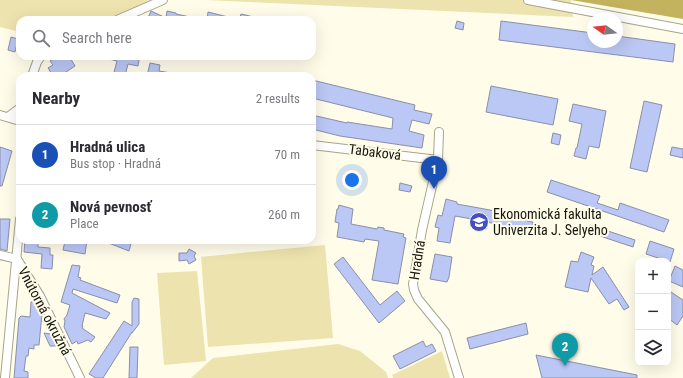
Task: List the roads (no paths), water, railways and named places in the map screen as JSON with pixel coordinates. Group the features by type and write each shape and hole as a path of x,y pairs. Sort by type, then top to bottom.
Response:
{"street":[{"path":"126,16 163,0"},
{"path":"528,0 683,29"},
{"path":"33,72 38,60"},
{"path":"4,116 16,110"},
{"path":"4,116 16,120"},
{"name":"Hradná","path":"439,132 438,160 422,230 413,284 418,299 445,332 459,378"},
{"name":"Tabaková","path":"316,145 438,160"},
{"name":"Vnútorná okružná","path":"18,244 17,259 40,296 80,378"},
{"path":"0,255 17,259 5,378"}],"place":[{"name":"Hradná ulica","path":"434,189"},
{"name":"Ekonomická fakulta Univerzita J. Selyeho","path":"479,222"},
{"name":"Nová pevnosť","path":"565,366"}]}
